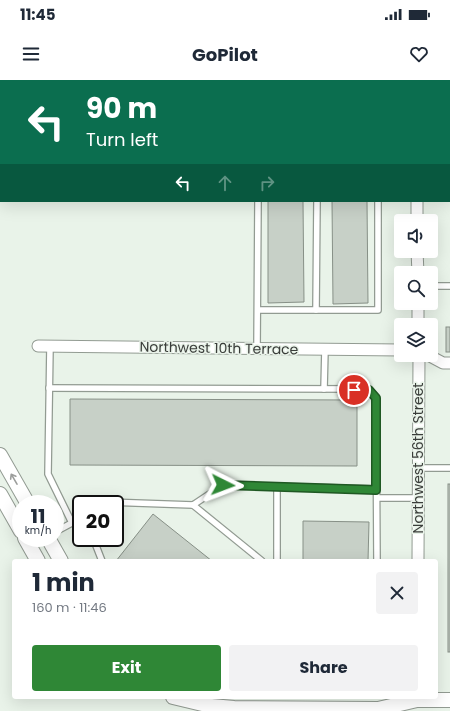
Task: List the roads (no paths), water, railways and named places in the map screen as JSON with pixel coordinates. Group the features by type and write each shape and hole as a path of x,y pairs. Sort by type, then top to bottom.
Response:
{"street":[{"path":"417,202 417,214"},
{"name":"Northwest 10th Terrace","path":"38,346 394,350"},
{"path":"438,360 443,363 450,363"},
{"name":"Northwest 56th Street","path":"418,559 419,362"},
{"path":"0,455 23,495"},
{"path":"0,494 12,515"},
{"path":"30,547 37,559"},
{"path":"53,547 60,559"},
{"path":"181,699 211,706 234,708 378,709 410,699"},
{"path":"432,699 450,700"}],"lane":[{"path":"257,348 258,202"},
{"path":"316,202 316,310"},
{"path":"258,310 378,310 378,202"},
{"path":"438,286 450,286"},
{"path":"50,346 48,474 72,522 64,527"},
{"path":"324,390 325,349"},
{"path":"49,388 369,390 376,398 377,559"},
{"path":"418,468 450,468"},
{"path":"124,503 193,505 223,485 277,488 376,490"},
{"path":"277,488 277,559"},
{"path":"376,498 418,498"},
{"path":"193,505 260,559"},
{"path":"97,547 101,559"}]}
